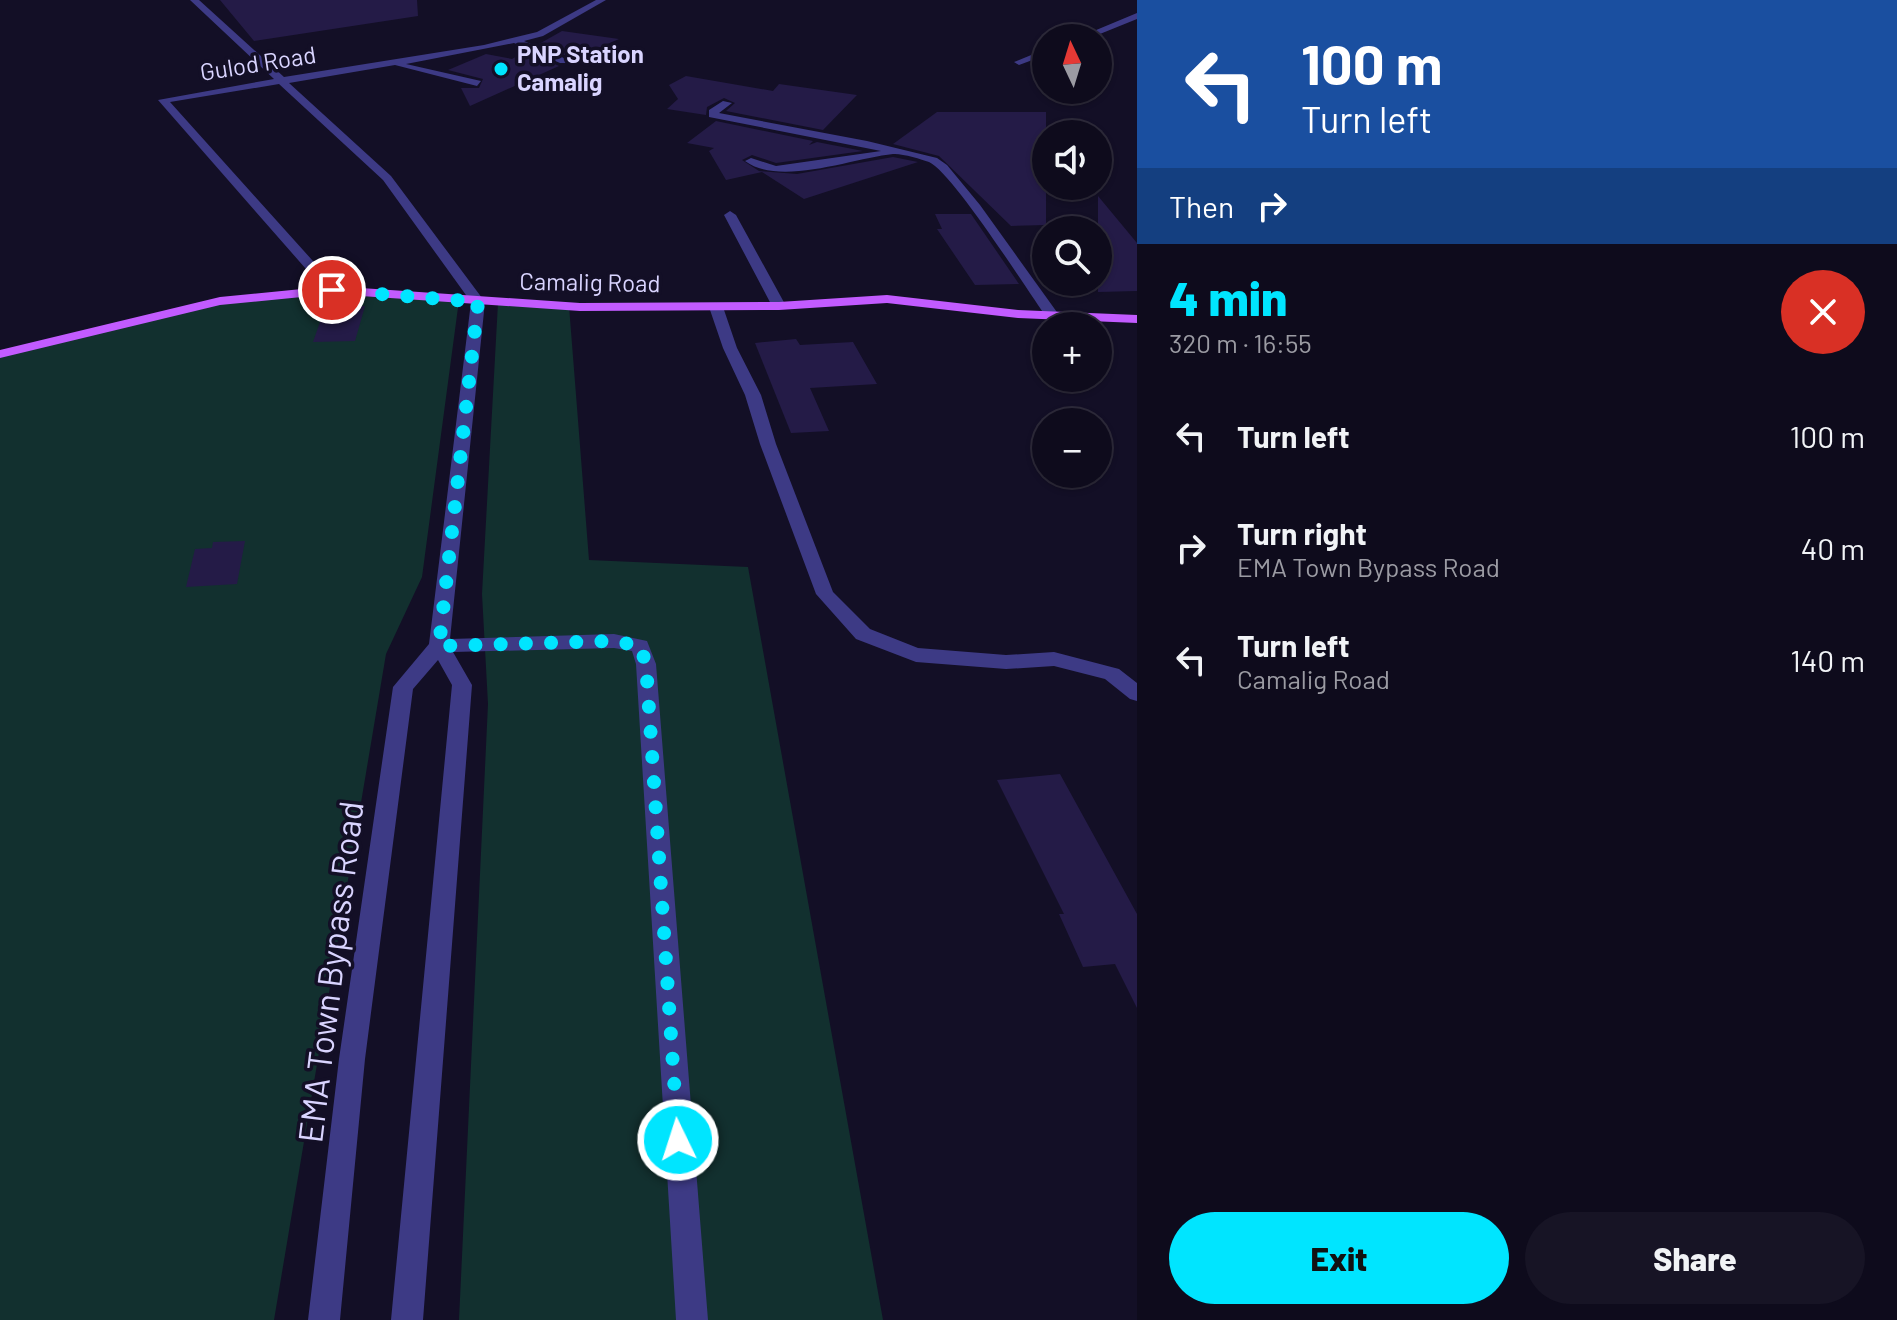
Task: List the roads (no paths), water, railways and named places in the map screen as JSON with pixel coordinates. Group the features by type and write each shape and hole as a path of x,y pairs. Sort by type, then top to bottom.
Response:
{"main road":[{"name":"Camalig Road","path":"0,354 220,301 332,290 580,307 779,306 887,299 1032,313"},
{"name":"Camalig Road","path":"1112,318 1137,319"}],"street":[{"path":"194,0 387,178 478,302 439,646 462,685 407,1320"},
{"name":"Gulod Road","path":"332,290 163,100 515,40 540,34 602,0"},
{"path":"1112,27 1137,16"},
{"path":"1117,25 1137,30"},
{"path":"515,40 563,61"},
{"path":"1019,62 1032,57"},
{"path":"393,63 477,83"},
{"path":"727,103 713,115 933,160 943,167 1050,312"},
{"path":"751,161 775,170 899,151"},
{"path":"730,215 779,306"},
{"path":"716,307 730,348 753,395 768,444 825,594 863,634 916,655 1006,662 1054,659 1112,674 1137,694"},
{"path":"439,646 614,641 640,646 646,664 692,1320"},
{"name":"EMA Town Bypass Road","path":"324,1320 352,1059 403,687 439,646"}],"place":[{"name":"PNP Station Camalig","path":"501,69"}]}
